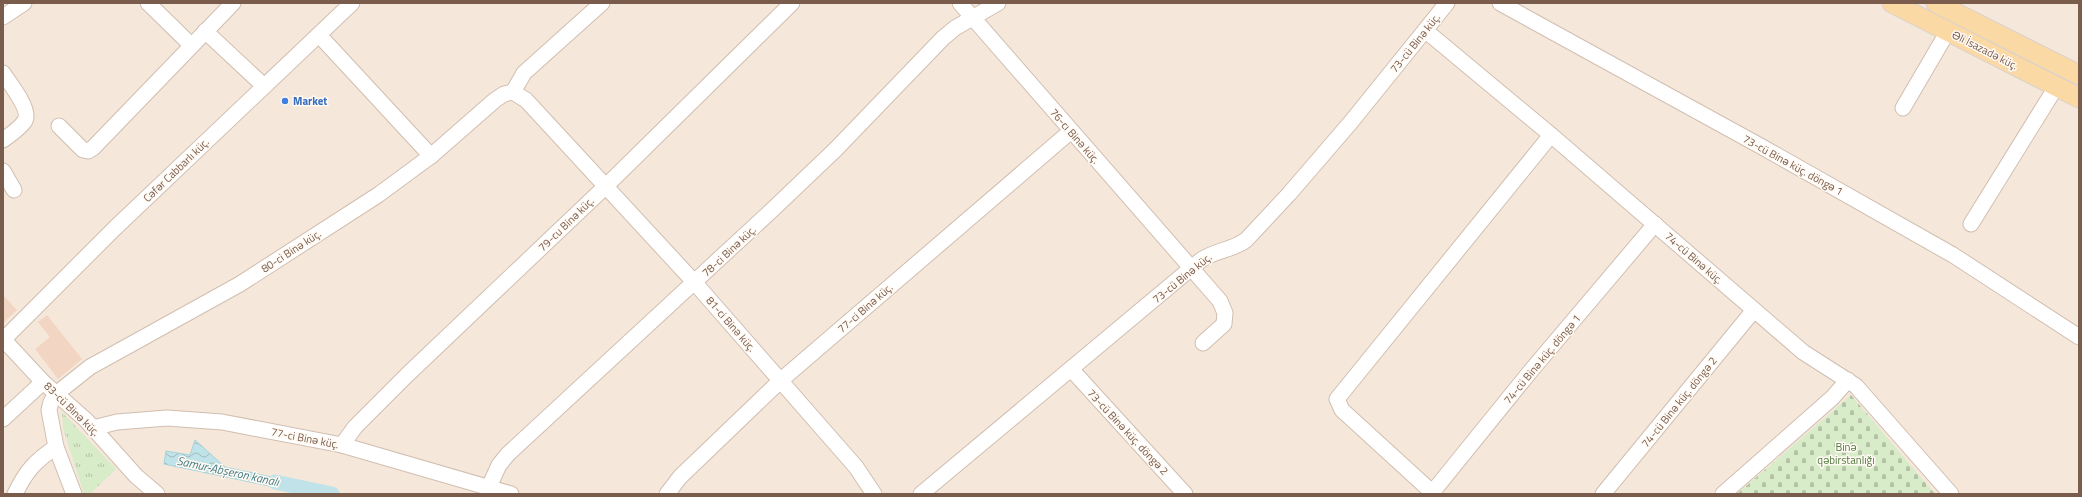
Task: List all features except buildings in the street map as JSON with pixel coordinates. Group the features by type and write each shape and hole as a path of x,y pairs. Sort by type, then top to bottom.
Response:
{"main road":[{"name":"Əli İsazadə küç.","path":"1892,3 2079,98"},
{"name":"Əli İsazadə küç.","path":"1936,3 2079,75"}],"street":[{"path":"148,3 191,45"},
{"path":"59,126 83,150 88,151 93,148 205,30 233,3"},
{"name":"Cəfər Cabbarlı küç.","path":"4,340 114,228 352,3"},
{"path":"513,92 524,73 602,3"},
{"name":"79-cu Binə küç.","path":"342,445 355,427 402,380 606,186 792,3"},
{"name":"76-cı Binə küç.","path":"960,3 1220,301 1225,313 1224,324 1202,343"},
{"name":"78-ci Binə küç.","path":"489,487 499,465 508,454 695,283 835,150 943,38 972,17 998,3"},
{"name":"73-cü Binə küç.","path":"921,494 1191,268 1210,254 1239,245 1253,233 1351,122 1426,31 1447,3"},
{"name":"73-cü Binə küç. döngə 1","path":"1500,3 1764,148 1953,255 2079,336"},
{"path":"3,17 22,4"},
{"path":"205,30 264,86"},
{"name":"74-cü Binə küç.","path":"1426,31 1551,135 1814,361 1848,380 1864,394 1951,494"},
{"path":"1903,108 1948,31"},
{"path":"319,35 431,156"},
{"path":"3,72 25,107 26,115 25,121 3,140"},
{"path":"1971,224 2056,87"},
{"name":"80-ci Binə küç.","path":"56,394 90,367 240,284 378,195 431,156 495,100 504,94 513,92"},
{"name":"81-ci Binə küç.","path":"513,92 526,100 695,283 856,467 874,494"},
{"name":"77-ci Binə küç.","path":"667,494 680,477 780,380 1071,131"},
{"path":"1432,493 1342,410 1337,400 1551,135"},
{"path":"3,171 14,190"},
{"name":"74-cü Binə küç. döngə 1","path":"1432,493 1529,373 1655,224"},
{"name":"74-cü Binə küç. döngə 2","path":"1603,494 1754,310"},
{"name":"83-cü Binə küç.","path":"4,340 56,394 94,428 136,476 157,494"},
{"name":"73-cü Binə küç. döngə 2","path":"1071,369 1185,494"},
{"path":"1723,494 1832,398 1848,380"},
{"path":"3,419 44,382"},
{"path":"56,394 51,402 49,410 56,447 74,494"},
{"name":"77-ci Binə küç.","path":"94,428 116,422 160,419 222,422 342,445 511,494"},
{"path":"15,494 23,476 37,460 56,447"}],"shaded area":[{"path":"3,3 2079,3 2079,494 3,494"}],"green space":[{"name":"Binə qəbirstanlığı","path":"1851,395 1935,494 1737,494"},
{"path":"62,412 116,469 90,494 84,494 63,428"}],"water":[{"path":"195,440 225,467 295,482 293,491 164,464 166,451 190,455"}],"waterway":[{"name":"Samur-Abşeron kanalı","path":"275,482 332,494"}],"place":[{"name":"Market","path":"285,101"}]}
